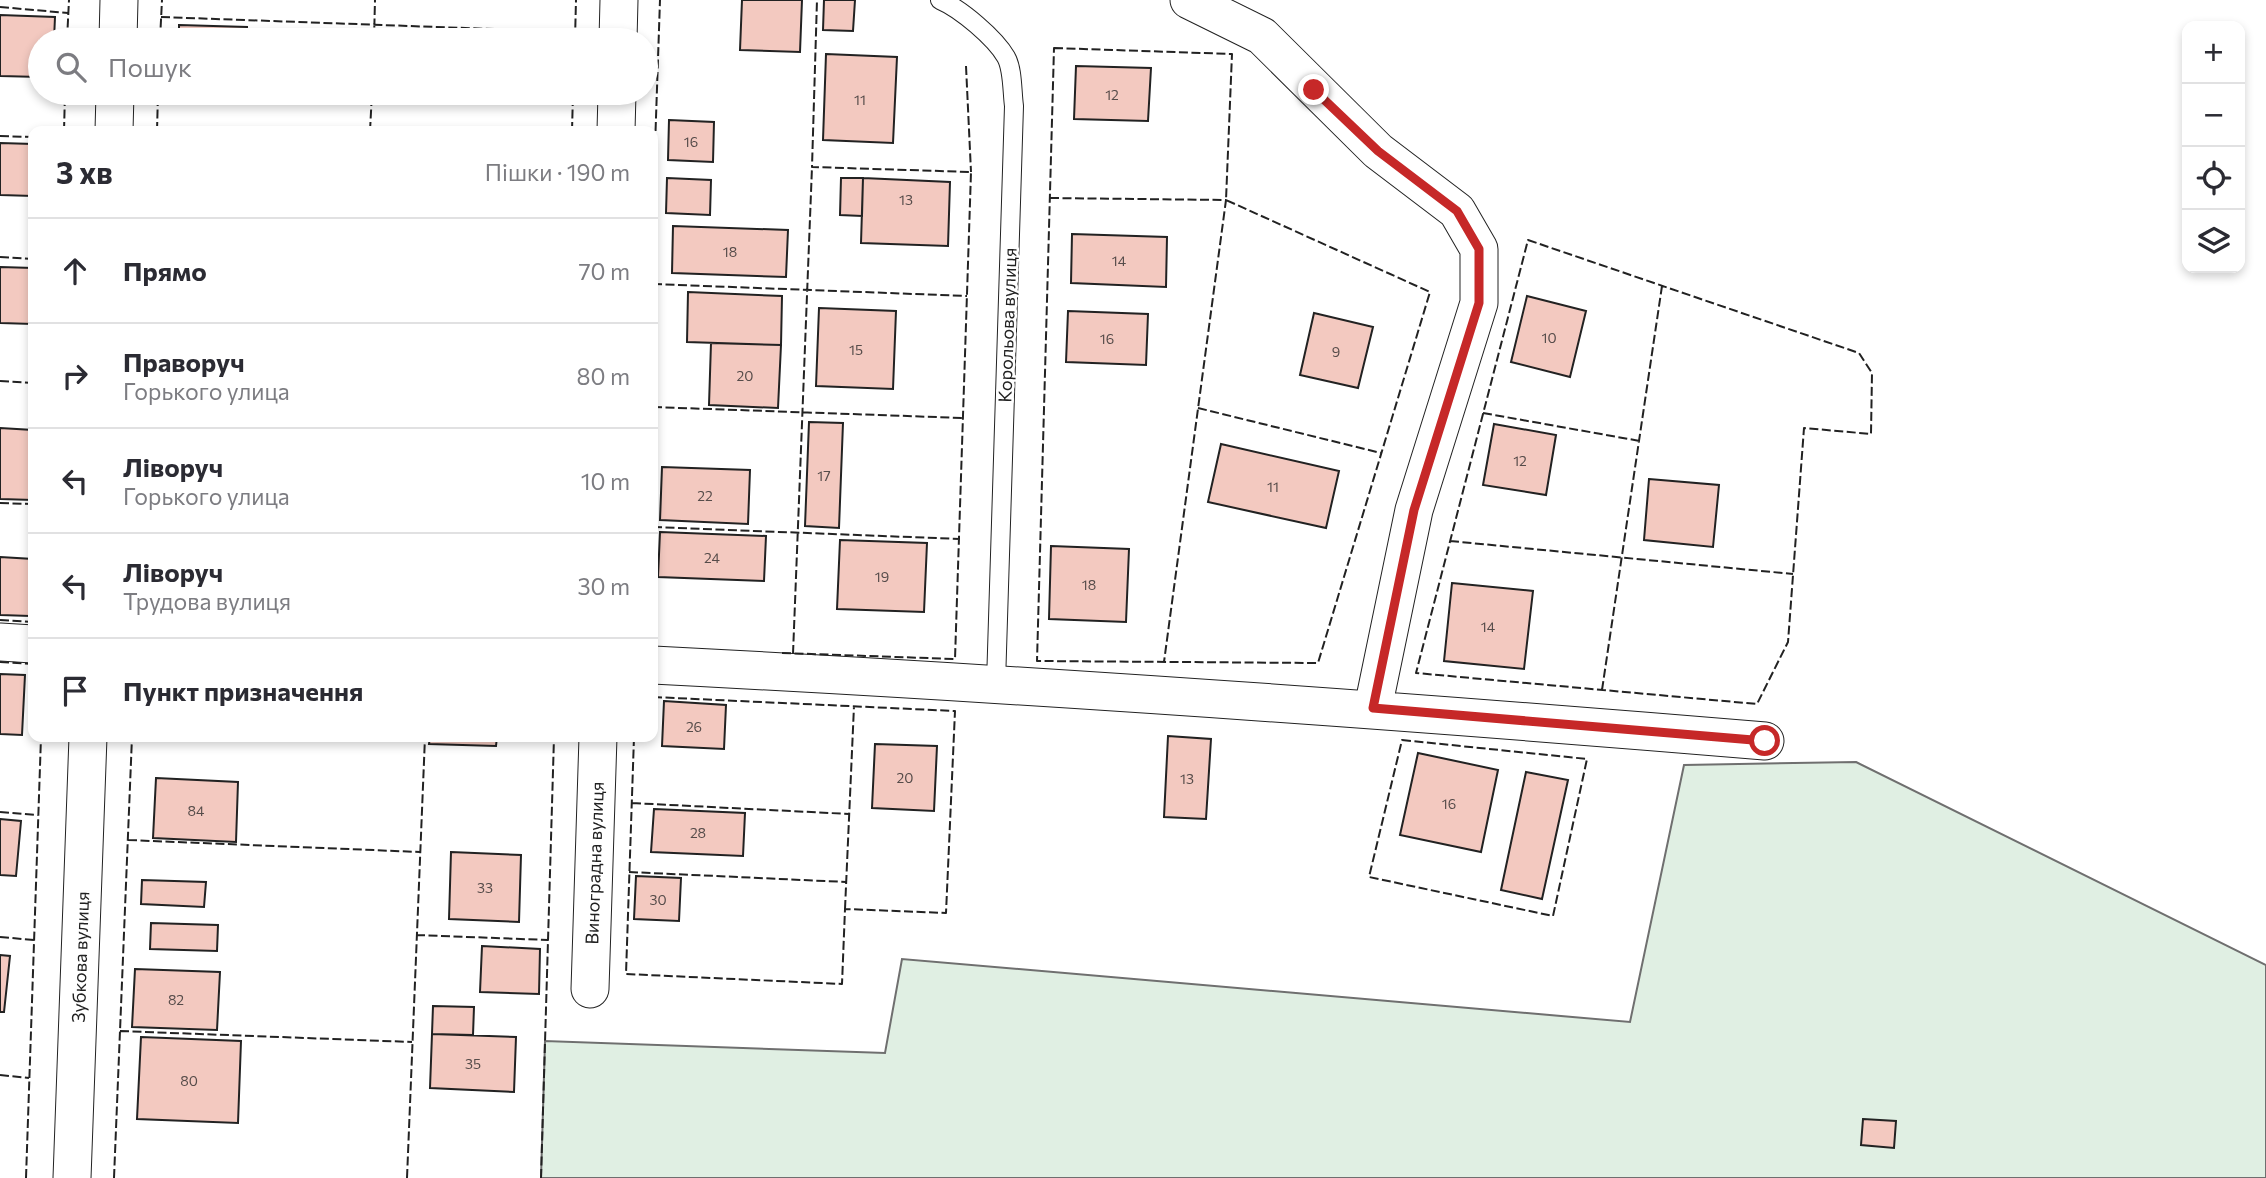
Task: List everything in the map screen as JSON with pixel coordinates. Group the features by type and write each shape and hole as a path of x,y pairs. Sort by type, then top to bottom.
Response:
{"street":[{"path":"118,28 119,0"},
{"path":"619,28 620,0"},
{"path":"1189,0 1262,36 1378,151 1457,211 1479,249 1479,303 1414,510 1373,708"},
{"path":"114,126 115,105"},
{"path":"615,126 616,105"},
{"path":"0,642 28,644"},
{"path":"658,665 996,683 1373,708 1765,741"},
{"name":"Зубкова вулиця","path":"72,1178 88,742"},
{"name":"Виноградна вулиця","path":"590,989 598,742"}],"lane":[{"name":"Корольова вулиця","path":"940,0 953,5 1007,58 1014,106 996,683"}],"green space":[{"path":"1856,762 2266,965 2266,1178 541,1178 545,1041 885,1053 902,959 1630,1022 1684,765"}],"building":[{"path":"742,0 802,0 800,52 740,50"},
{"path":"824,0 855,0 853,31 823,30"},
{"path":"0,15 55,17 55,28 28,28 28,77 0,76"},
{"path":"179,25 247,27 247,28 179,28"},
{"path":"826,54 897,57 893,143 823,140"},
{"path":"1076,66 1151,68 1148,121 1074,119"},
{"path":"669,120 714,122 713,162 668,160"},
{"path":"0,143 28,144 28,196 0,195"},
{"path":"667,178 711,180 710,215 666,213"},
{"path":"841,178 863,178 862,216 840,215"},
{"path":"863,178 950,182 948,246 861,243"},
{"path":"673,226 788,230 786,277 672,273"},
{"path":"1072,234 1167,237 1166,287 1071,283"},
{"path":"0,267 28,268 28,324 0,323"},
{"path":"688,292 782,296 781,345 687,342"},
{"path":"1527,296 1586,311 1570,377 1511,362"},
{"path":"819,308 896,311 893,389 816,386"},
{"path":"1068,311 1148,314 1146,365 1066,362"},
{"path":"1314,313 1373,327 1358,388 1300,375"},
{"path":"711,343 781,345 778,408 709,405"},
{"path":"809,422 843,423 839,528 805,526"},
{"path":"1494,424 1556,435 1546,495 1483,485"},
{"path":"0,428 28,430 28,500 0,499"},
{"path":"1221,444 1339,471 1326,528 1208,502"},
{"path":"662,467 750,470 748,524 660,520"},
{"path":"1649,479 1719,485 1713,547 1644,540"},
{"path":"660,532 766,536 764,581 658,577"},
{"path":"840,540 927,543 924,612 837,609"},
{"path":"1051,546 1129,549 1126,622 1049,619"},
{"path":"0,557 28,559 28,616 0,615"},
{"path":"1452,583 1533,591 1524,669 1444,661"},
{"path":"0,674 25,675 22,735 0,734"},
{"path":"664,701 726,705 724,749 662,746"},
{"path":"1168,736 1211,739 1206,819 1164,817"},
{"path":"429,742 496,742 496,746"},
{"path":"875,744 937,746 934,811 872,808"},
{"path":"1418,753 1498,770 1481,852 1400,835"},
{"path":"1526,772 1568,780 1542,899 1501,890"},
{"path":"156,778 238,782 236,842 153,838"},
{"path":"654,809 745,813 743,856 651,852"},
{"path":"0,819 21,821 16,876 0,875"},
{"path":"451,852 521,855 519,922 449,919"},
{"path":"636,876 681,878 679,921 634,919"},
{"path":"142,880 206,882 204,907 141,904"},
{"path":"151,923 218,925 217,951 150,949"},
{"path":"482,946 540,949 539,994 480,992"},
{"path":"0,955 10,956 4,1012 0,1012"},
{"path":"135,969 220,972 217,1030 132,1027"},
{"path":"433,1006 474,1007 473,1035 432,1034"},
{"path":"432,1034 516,1037 514,1092 430,1088"},
{"path":"141,1037 241,1041 238,1123 137,1119"},
{"path":"1863,1119 1896,1121 1894,1148 1861,1145"}],"fence":[{"path":"68,28 69,0"},
{"path":"161,28 162,0"},
{"path":"374,28 375,0"},
{"path":"575,28 576,0"},
{"path":"658,59 660,0"},
{"path":"782,653 955,659 971,172 812,167 817,0"},
{"path":"0,7 68,13"},
{"path":"161,17 465,28"},
{"path":"1054,48 1232,54 1226,200 1430,292 1318,663 1037,661 1054,48"},
{"path":"966,66 971,172"},
{"path":"64,126 65,105"},
{"path":"157,126 158,105"},
{"path":"370,126 371,105"},
{"path":"572,126 573,105"},
{"path":"656,105 656,126"},
{"path":"0,136 28,137"},
{"path":"793,654 812,167"},
{"path":"1050,198 1226,200 1164,662"},
{"path":"1528,240 1859,353 1872,373 1871,434 1804,428 1788,642 1757,704 1416,673 1528,240"},
{"path":"0,257 28,259"},
{"path":"658,284 967,296"},
{"path":"1602,690 1662,286"},
{"path":"0,381 28,383"},
{"path":"658,407 963,418"},
{"path":"1198,408 1381,453"},
{"path":"1483,413 1640,441"},
{"path":"0,503 28,504"},
{"path":"658,527 960,539"},
{"path":"1450,541 1793,574"},
{"path":"0,620 28,622"},
{"path":"0,662 28,664"},
{"path":"634,742 626,974 842,984 845,909 946,913 955,711 658,697"},
{"path":"845,909 854,706"},
{"path":"1402,740 1587,759 1553,916 1369,877 1402,740"},
{"path":"26,1178 41,742"},
{"path":"114,1178 132,742"},
{"path":"407,1178 425,742"},
{"path":"541,1178 554,742"},
{"path":"632,803 849,814"},
{"path":"0,812 38,815"},
{"path":"128,840 420,852"},
{"path":"629,872 846,882"},
{"path":"416,935 548,940"},
{"path":"0,937 34,940"},
{"path":"120,1031 412,1042"},
{"path":"0,1075 29,1078"}],"route":[{"path":"1314,90 1378,151 1457,211 1479,249 1479,303 1414,510 1373,708 1765,741"}]}
